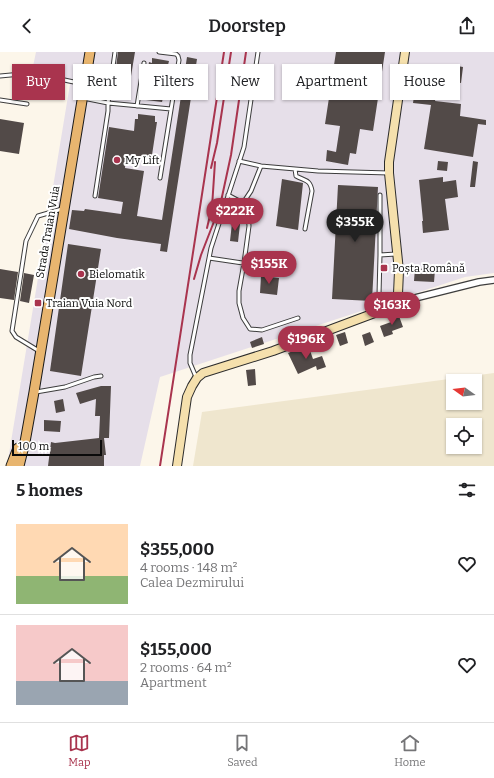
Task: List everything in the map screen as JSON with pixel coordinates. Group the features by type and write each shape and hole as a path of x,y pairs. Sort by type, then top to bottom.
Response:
{"main road":[{"name":"Strada Traian Vuia","path":"88,64 90,52"},
{"path":"178,466 187,397 197,378 203,373 273,351 388,308 395,304 398,294 400,271 389,173 390,149 405,52"},
{"name":"Strada Traian Vuia","path":"19,466 34,392 83,100"},
{"name":"Strada Traian Vuia","path":"11,466 29,416"},
{"path":"26,466 29,416"}],"street":[{"path":"395,304 479,282 494,280"}],"lane":[{"path":"95,196 115,52"},
{"path":"159,52 176,54 179,60 160,178"},
{"path":"197,378 190,363 190,355 211,248 244,147 258,52"},
{"path":"137,106 144,63"},
{"path":"0,76 32,73 73,82"},
{"path":"0,100 27,104"},
{"path":"93,100 171,110"},
{"path":"239,161 261,166 318,171 389,173"},
{"path":"243,203 251,191 261,166"},
{"path":"295,169 296,176 309,182 312,191 305,229"},
{"path":"228,195 243,203 248,213 249,226 239,291 239,303 243,318 250,329 262,330 298,318"},
{"path":"380,195 380,295"},
{"path":"40,352 16,337 12,330 26,241 38,216 64,209"},
{"path":"380,255 398,254"},
{"path":"209,258 289,270"},
{"path":"34,392 65,388 94,377 101,376"}],"shaded area":[{"path":"36,52 494,52 494,273 465,277 160,377 140,466 7,466 70,84 65,83 65,64 34,64"},
{"path":"494,373 494,466 193,466 202,412 446,379 446,410 482,410 482,375"}],"building":[{"path":"118,52 135,52 131,76 131,64 116,64"},
{"path":"336,52 385,52 382,72 382,64 334,64"},
{"path":"187,57 197,59 196,64 186,64"},
{"path":"152,58 169,61 168,64 149,64 149,62 152,63"},
{"path":"460,66 463,67 460,83"},
{"path":"146,100 162,100 162,102"},
{"path":"180,100 191,100 167,252 160,251 161,244 69,229 72,210 84,211 85,209 121,214 123,202 98,198 109,127 134,131 135,119 138,119 138,114 155,116 155,122 157,122 152,155 150,155 149,159 126,156 125,168 144,171 137,216 162,220"},
{"path":"329,100 378,100 373,131 360,129 356,154 350,153 348,165 326,161 327,150 336,152 340,126 325,124"},
{"path":"413,100 435,100 461,104 460,116 486,120 486,125 478,124 473,157 424,149 431,105 413,103"},
{"path":"0,119 24,123 19,154 0,151"},
{"path":"438,161 448,162 447,171 437,170"},
{"path":"473,161 478,162 475,187 470,187"},
{"path":"443,177 443,182 456,180 458,197 445,199 449,230 423,233 419,180"},
{"path":"282,179 303,183 298,230 276,226"},
{"path":"338,185 378,187 372,301 332,299"},
{"path":"232,223 240,224 238,242 230,241"},
{"path":"68,244 101,249 81,376 50,371"},
{"path":"415,268 435,270 434,282 414,281"},
{"path":"0,269 18,272 14,300 0,298"},
{"path":"24,273 34,275 29,303 20,301"},
{"path":"261,276 279,278 277,295 260,293"},
{"path":"399,316 403,327 392,331 393,334 384,337 380,326 391,322 390,319"},
{"path":"345,332 348,343 340,346 336,335"},
{"path":"370,332 374,342 365,346 362,335"},
{"path":"262,337 264,344 252,348 250,342"},
{"path":"308,345 313,359 322,356 326,367 317,370 316,366 298,374 288,353"},
{"path":"255,369 256,385 248,386 246,370"},
{"path":"101,386 111,386 109,438 104,438 106,455 104,455 104,466 48,466 51,442 55,443 99,438 100,416 95,416 96,399 80,404 76,393"},
{"path":"63,399 65,411 56,413 54,401"},
{"path":"44,420 61,421 60,432 44,431"}],"railway":[{"path":"160,466 224,52"},
{"path":"211,168 217,143 231,52"},
{"path":"194,279 201,255 220,206 231,155 246,52"},
{"path":"207,228 212,207 215,162"}],"place":[{"name":"My Lift","path":"117,160"},
{"name":"Poșta Română","path":"384,268"},
{"name":"Bielomatik","path":"81,274"},
{"name":"Traian Vuia Nord","path":"38,303"}]}
